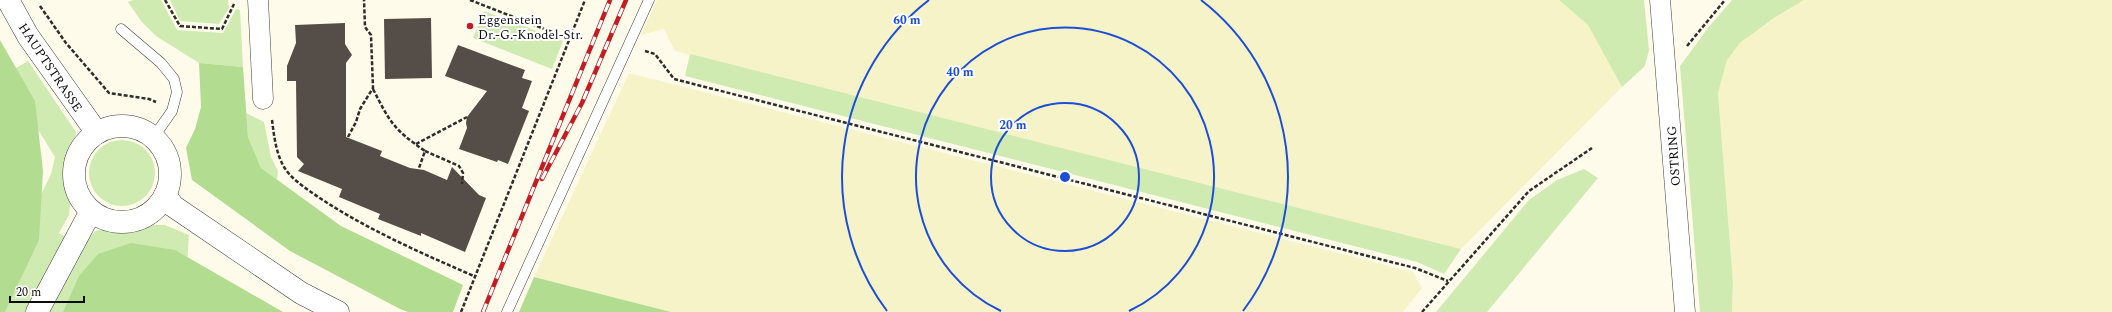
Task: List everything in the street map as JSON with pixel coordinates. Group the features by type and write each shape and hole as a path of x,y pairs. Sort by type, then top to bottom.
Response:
{"street":[{"name":"HAUPTSTRASSE","path":"8,0 28,36 97,133"},
{"path":"258,0 263,99"},
{"name":"OSTRING","path":"1660,0 1685,312"},
{"path":"126,126 140,130 153,138 163,150 169,164 170,180 165,195 155,209 140,219 123,222 106,220 91,211 79,197 74,180 75,162 83,145 97,133 111,127 126,126"},
{"path":"165,195 174,206 301,293 338,312"},
{"path":"36,312 91,211"}],"lane":[{"path":"507,312 630,45 649,0"},
{"path":"121,30 161,63 174,79 177,92 172,111 153,138"}],"path":[{"path":"36,0 66,43 109,93 149,99 172,111"},
{"path":"165,0 180,26 222,29 233,10"},
{"path":"364,0 365,27 371,35 373,88 389,120 400,134 425,151 460,166 463,173 462,184"},
{"path":"470,0 570,39"},
{"path":"461,312 585,0"},
{"path":"1666,71 1724,0"},
{"path":"630,45 655,54 674,79 1416,268 1448,281"},
{"path":"348,137 356,122 360,109 373,88"},
{"path":"263,99 271,118 276,150 284,168 292,177 326,203 355,219 422,253 476,277"},
{"path":"416,144 467,117"},
{"path":"1422,312 1448,281 1530,191 1592,148"},
{"path":"419,168 425,151"}],"shaded area":[{"path":"657,0 1559,0 1588,25 1622,87 1461,249 675,51 664,29 641,35"},
{"path":"1804,0 2112,0 2112,312 1732,312 1733,282 1718,93 1727,60 1741,42 1774,18"},
{"path":"629,73 1413,272 1422,288 1403,312 671,312 534,277"}],"green space":[{"path":"133,0 161,0 177,30 223,33 236,9 240,10 243,67 199,63 156,36 141,21 128,2"},
{"path":"170,0 228,0 229,8 219,24 180,21"},
{"path":"1559,0 1644,0 1649,50 1645,66 1622,87 1588,25"},
{"path":"1732,0 1804,0 1774,18 1741,42 1727,60 1718,93 1733,282 1732,312 1700,312 1680,66 1708,28"},
{"path":"484,11 563,41 552,69 473,38"},
{"path":"0,40 35,101 43,171 39,240 5,312 0,312"},
{"path":"690,54 1461,249 1444,274 1417,262 685,76"},
{"path":"28,61 76,132 69,215 59,233 82,247 95,231 124,225 165,225 189,235 186,279 236,312 0,312 0,293 31,216 51,174 55,157 4,75"},
{"path":"199,63 243,67 248,137 261,168 341,226 463,285 453,312 408,312 400,309 290,251 192,180 186,148 195,129 201,107"},
{"path":"246,113 264,122 271,157 278,171 277,180 261,168 248,137"},
{"path":"122,140 134,143 145,150 152,161 155,173 152,185 145,196 134,203 122,206 110,203 99,196 92,185 89,173 92,161 99,150 110,143"},
{"path":"1584,169 1598,178 1487,312 1436,312 1529,200 1557,180"},
{"path":"131,243 175,250 283,312 63,312 79,276 98,254"},
{"path":"534,277 671,312 519,312"}],"building":[{"path":"431,18 432,78 385,79 384,19"},
{"path":"345,23 345,44 352,55 346,63 346,137 382,151 380,156 410,168 424,170 447,180 452,167 479,195 486,198 465,252 421,233 421,236 378,219 380,214 339,197 342,189 298,171 304,164 297,157 296,81 287,81 287,66 296,43 295,25"},
{"path":"458,45 525,70 522,78 532,81 522,108 529,111 508,164 498,160 497,162 459,149 467,128 467,117 487,91 445,76"}],"railway":[{"path":"483,312 610,0"},
{"path":"542,179 582,103 626,0"}],"place":[{"name":"Eggenstein Dr.-G.-Knodel-Str.","path":"470,26"}]}
